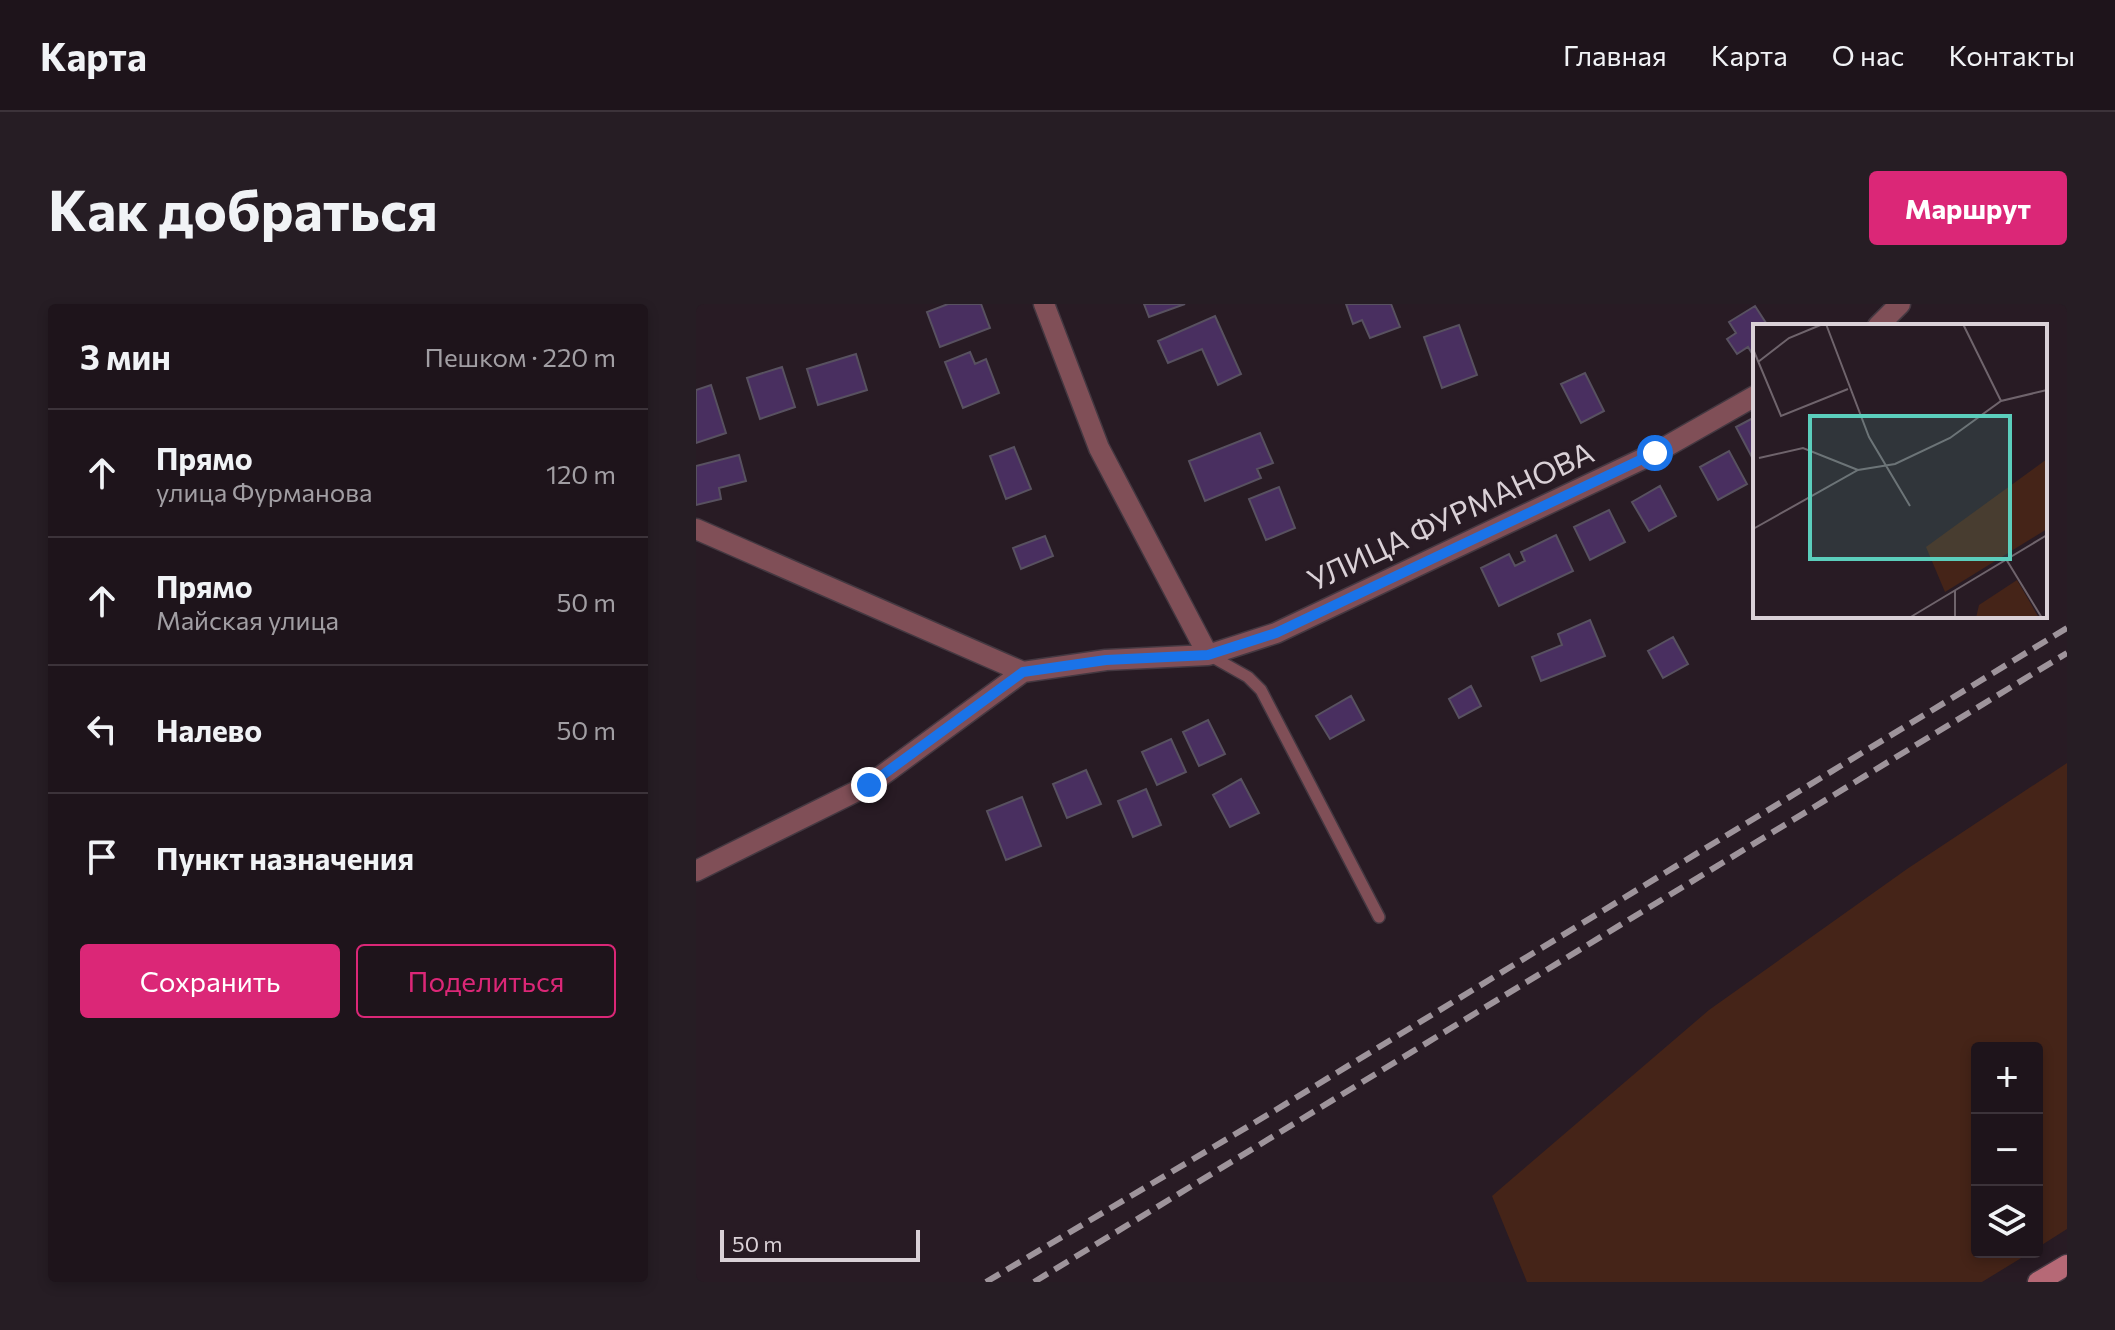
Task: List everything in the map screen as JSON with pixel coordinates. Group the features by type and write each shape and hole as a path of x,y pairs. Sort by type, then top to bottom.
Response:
{"street":[{"path":"1044,304 1099,448 1208,655"},
{"path":"1880,324 1900,304"},
{"name":"УЛИЦА ФУРМАНОВА","path":"1023,672 1106,660 1208,655 1276,633 1655,453 1753,397"},
{"path":"696,529 1023,672"},
{"path":"696,871 869,785 1023,672"},
{"path":"2038,1282 2067,1265"}],"lane":[{"path":"1208,655 1248,677 1261,690 1379,917"}],"shaded area":[{"path":"2067,763 2067,1229 2043,1244 2043,1042 1971,1042 1971,1258 2021,1258 1982,1282 1527,1282 1492,1196 1709,1010 1907,869"}],"building":[{"path":"948,304 981,304 990,328 940,347 927,312"},
{"path":"1144,304 1185,304 1149,317"},
{"path":"1346,304 1391,304 1400,327 1370,338 1362,320 1353,324"},
{"path":"1755,306 1767,324 1753,324 1753,355 1748,347 1737,354 1727,339 1736,333 1729,322"},
{"path":"1215,316 1241,374 1218,385 1202,349 1168,363 1158,341"},
{"path":"1459,325 1477,375 1442,388 1424,337"},
{"path":"970,352 975,364 986,359 999,393 963,408 945,362"},
{"path":"856,354 867,390 818,405 807,369"},
{"path":"782,367 795,407 760,419 747,378"},
{"path":"1585,373 1604,411 1581,423 1561,384"},
{"path":"711,385 726,433 696,443 696,390"},
{"path":"1753,418 1753,459 1736,427"},
{"path":"1260,433 1273,463 1257,469 1261,478 1205,501 1189,461"},
{"path":"1014,447 1031,489 1006,499 990,456"},
{"path":"1729,451 1747,484 1718,500 1700,467"},
{"path":"739,455 746,481 719,488 721,499 696,505 696,466"},
{"path":"1660,486 1676,516 1649,531 1632,502"},
{"path":"1279,487 1295,528 1266,540 1249,499"},
{"path":"1609,510 1625,542 1590,560 1574,527"},
{"path":"1556,535 1573,571 1499,606 1481,568 1509,554 1515,566 1525,561 1521,552"},
{"path":"1045,536 1053,556 1021,569 1013,548"},
{"path":"1590,620 1605,656 1541,681 1532,657 1562,645 1558,634"},
{"path":"1673,637 1688,664 1663,678 1648,651"},
{"path":"1471,686 1481,706 1459,718 1449,699"},
{"path":"1351,696 1364,720 1330,739 1316,716"},
{"path":"1208,720 1225,754 1199,766 1183,732"},
{"path":"1171,739 1186,772 1157,785 1142,752"},
{"path":"1086,770 1101,804 1067,818 1053,784"},
{"path":"1241,779 1259,813 1230,827 1213,795"},
{"path":"1146,789 1161,825 1133,837 1118,801"},
{"path":"1022,797 1041,846 1006,860 987,811"}],"railway":[{"path":"986,1282 1274,1111 2067,628"},
{"path":"1034,1282 2067,653"}],"route":[{"path":"869,785 1023,672 1106,660 1208,655 1276,633 1655,453"}]}
